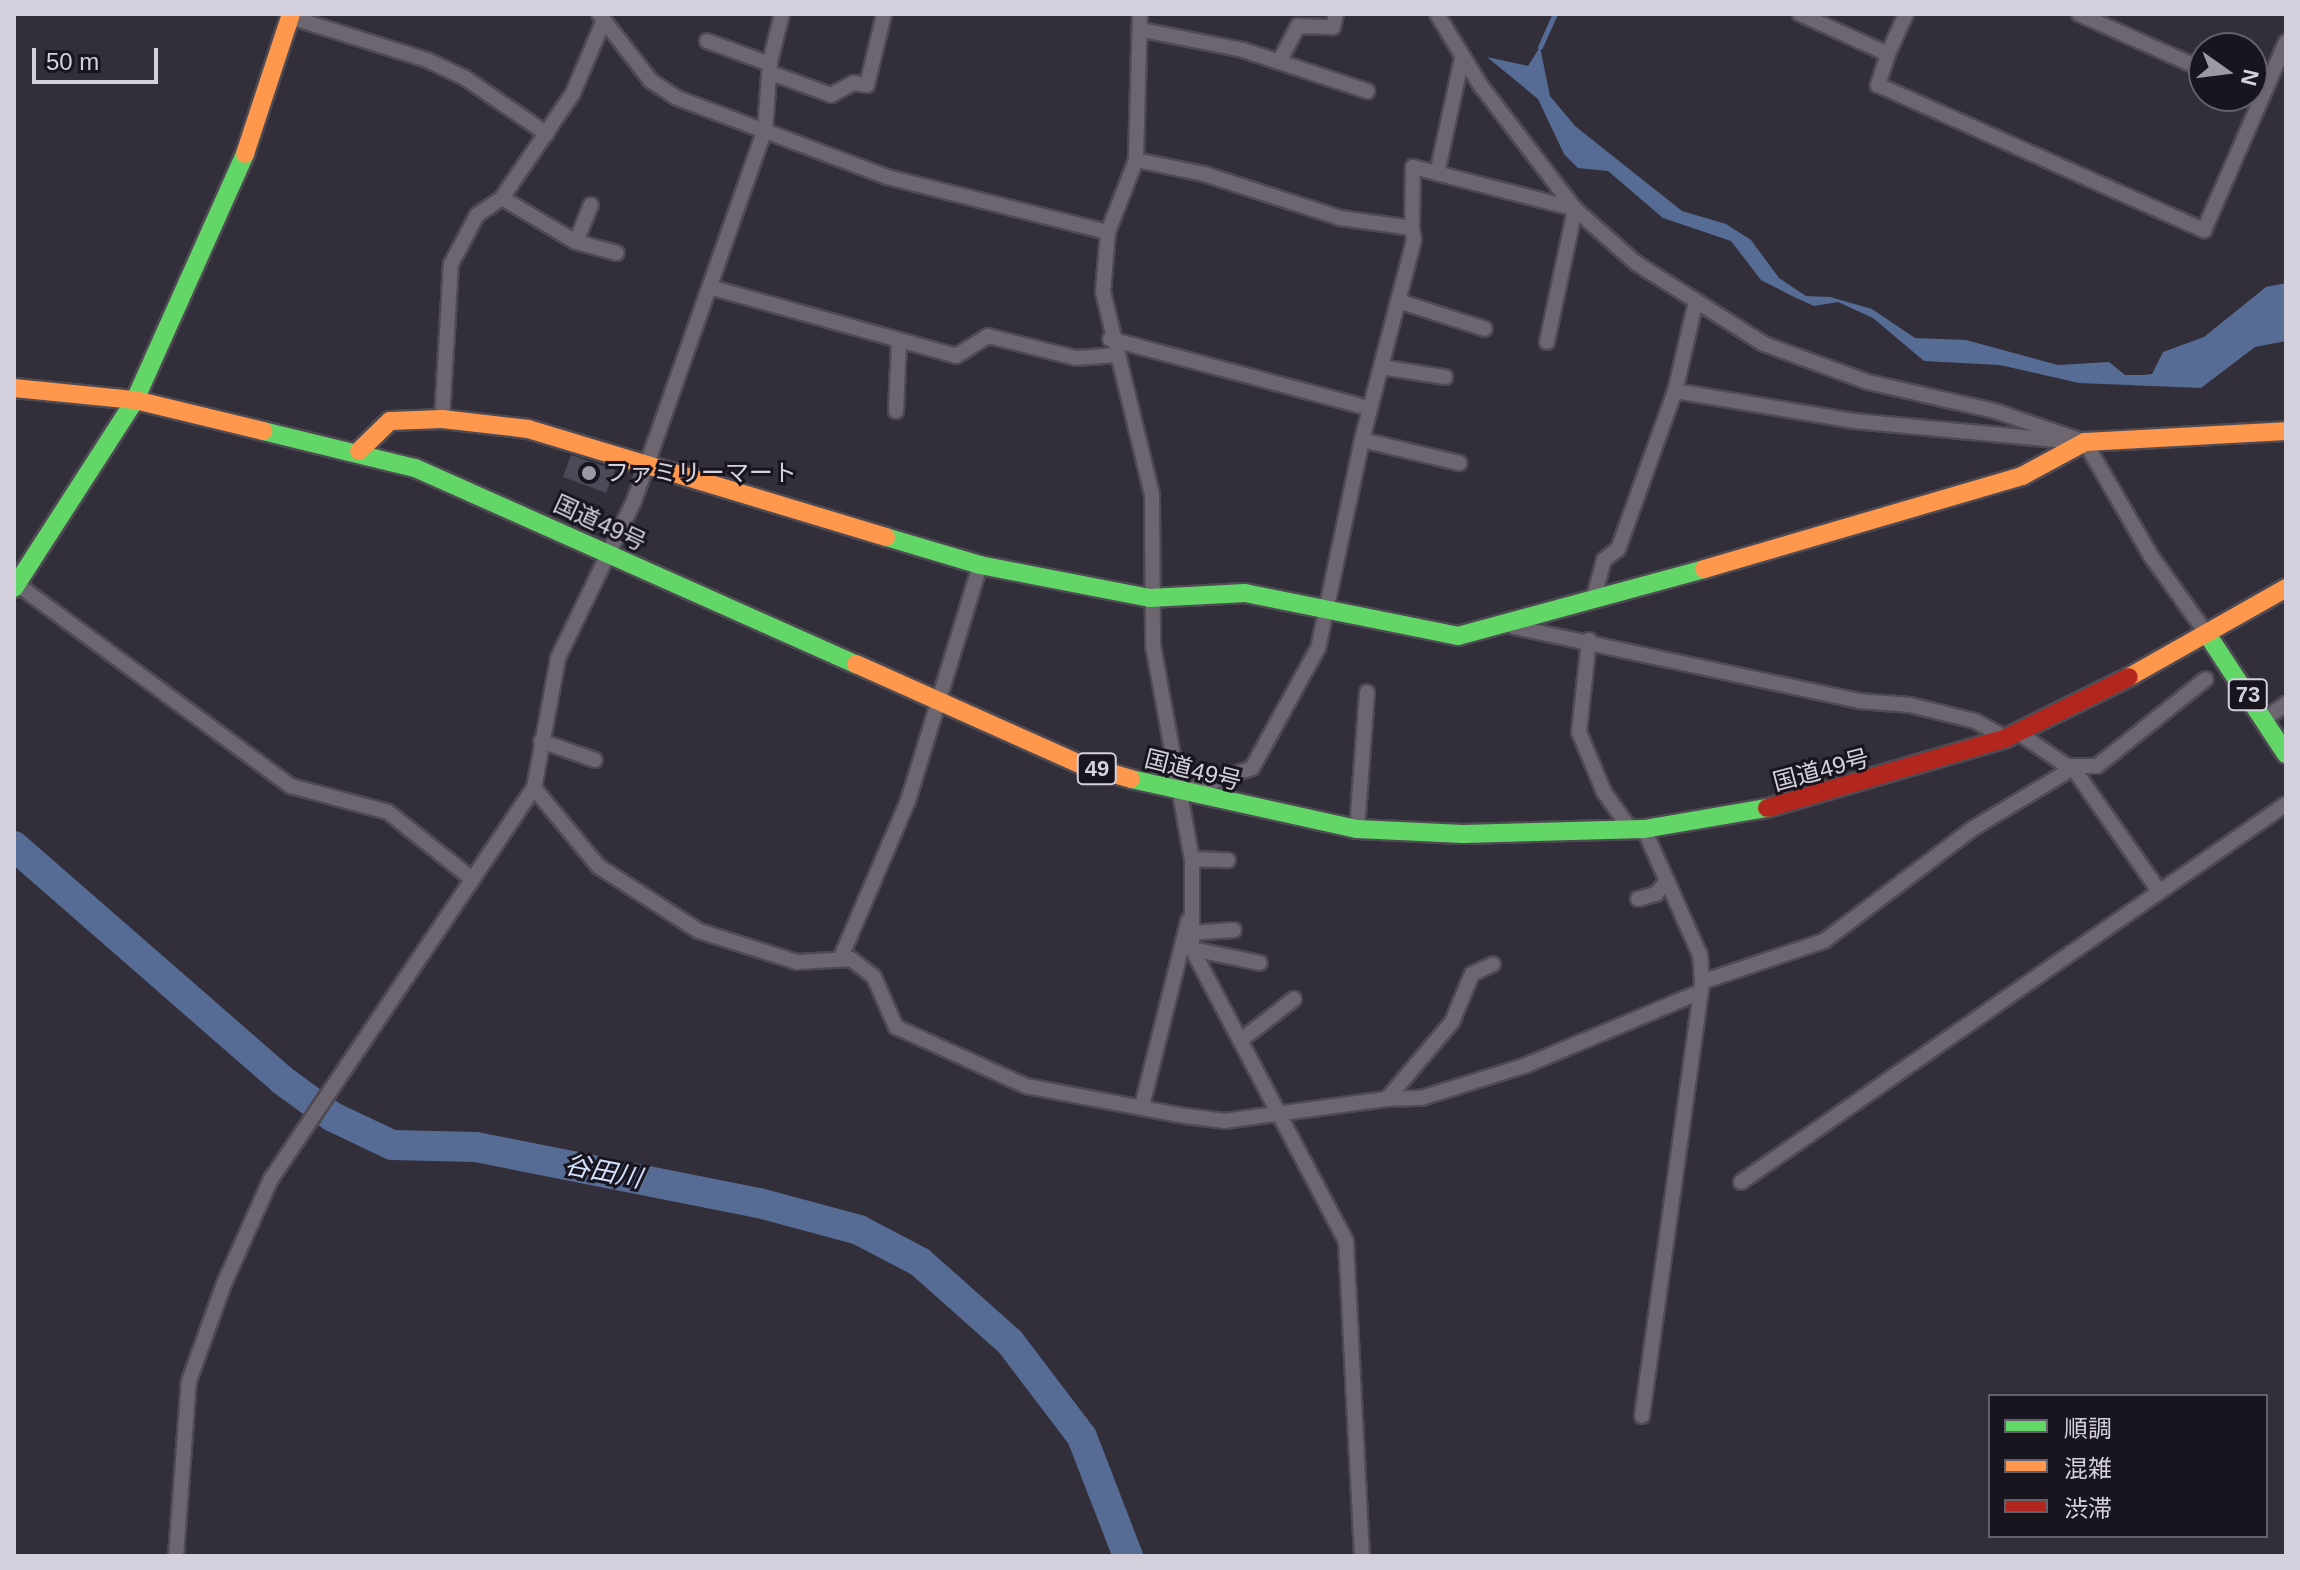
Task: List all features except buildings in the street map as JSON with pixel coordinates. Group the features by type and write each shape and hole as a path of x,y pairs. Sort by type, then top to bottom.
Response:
{"main road":[{"path":"15,585 135,400 241,166 290,15"},
{"name":"国道49号","path":"14,388 135,400 359,451 458,486 1080,764 1181,793 1357,829 1463,834 1637,830 1792,803 2012,735 2209,637 2286,588"},
{"path":"359,451 390,421 442,419 528,429 649,461 980,565 1150,598 1245,593 1458,636 1509,627 2022,476 2085,442 2286,431"},
{"name":"73","path":"2209,637 2286,754"}],"street":[{"path":"176,1556 189,1381 247,1226 357,1047 534,788 558,658 610,555 649,461 713,288 765,129 770,68 782,14"},
{"path":"707,41 831,95 854,83 867,85 884,14"},
{"path":"1140,14 1142,30 1136,160 1108,232 1102,277 1110,339 1152,495 1150,598 1162,707 1192,859 1192,949 1346,1241 1362,1556"},
{"path":"1279,62 1298,26 1333,27 1336,14"},
{"path":"1437,14 1462,58 1575,209 1636,263 1764,344 1897,390 1995,411 2085,442 2151,556 2209,637"},
{"path":"1800,14 1888,54"},
{"path":"1906,14 1878,85 2204,230 2250,112"},
{"path":"2079,14 2188,63"},
{"path":"290,15 427,60 547,134"},
{"path":"442,419 451,264 477,215 502,198 573,93 601,17 662,89 887,177 1108,232"},
{"path":"1142,30 1279,62 1367,91"},
{"path":"2268,74 2286,42"},
{"path":"1438,169 1462,58"},
{"path":"1136,160 1204,174 1340,218 1412,228"},
{"path":"1181,793 1201,781 1239,777 1263,754 1306,677 1328,610 1362,440 1398,301 1412,228 1413,167 1438,169 1575,209"},
{"path":"502,198 576,242 617,253"},
{"path":"576,242 591,205"},
{"path":"1547,342 1575,209"},
{"path":"713,288 899,343 963,356 988,336 1076,358 1115,355"},
{"path":"1398,301 1485,329"},
{"path":"1593,600 1604,560 1618,549 1675,391 1696,301"},
{"path":"1110,339 1370,408"},
{"path":"896,411 899,343"},
{"path":"1381,367 1445,377"},
{"path":"1675,391 1854,421 2085,442"},
{"path":"1362,440 1459,463"},
{"path":"841,957 908,801 980,565"},
{"path":"15,585 291,786 388,812 471,878"},
{"path":"1509,627 1589,640 1859,701 1910,705 1975,721 2012,735 2073,768 2159,891"},
{"path":"1589,640 1579,732 1604,792 1637,830 1667,881 1700,955 1701,987 1642,1416"},
{"path":"534,788 598,866 699,931 797,962 841,957 870,972 896,1027 917,1039 1026,1086 1224,1121 1387,1099 1421,1098 1524,1066 1701,987 1824,941 1972,829 2073,768 2097,766 2206,679"},
{"path":"1357,829 1367,692"},
{"path":"2265,719 2286,704"},
{"path":"541,741 595,760"},
{"path":"1741,1182 2286,804"},
{"path":"1192,859 1228,860"},
{"path":"1638,899 1656,894 1667,881"},
{"path":"1142,1106 1178,940 1190,915"},
{"path":"1190,933 1234,930"},
{"path":"1192,949 1260,963"},
{"path":"1387,1099 1452,1022 1472,974 1493,964"},
{"path":"1241,1040 1294,999"}],"water":[{"path":"1540,47 1550,96 1575,126 1682,211 1726,224 1751,240 1779,278 1806,296 1830,297 1872,309 1915,338 1966,340 2058,365 2109,362 2125,375 2144,375 2152,374 2163,352 2204,337 2266,287 2286,283 2286,341 2255,347 2201,388 2079,383 2000,365 1924,361 1873,318 1838,302 1814,306 1794,297 1761,280 1731,241 1663,218 1608,171 1578,168 1564,154 1538,99 1487,57 1528,66"}],"waterway":[{"path":"1540,47 1555,14"},
{"name":"谷田川","path":"14,846 282,1080 333,1117 392,1145 476,1147 759,1203 859,1230 920,1262 1010,1342 1082,1437 1128,1556"}],"traffic: fast":[{"path":"14,588 135,400 245,154"},
{"path":"263,431 415,468 856,664"},
{"path":"886,537 980,565 1150,598 1245,593 1458,636 1704,569"},
{"path":"2209,637 2286,754"},
{"path":"1131,779 1357,829 1463,834 1644,829 1767,808"}],"traffic: slow":[{"path":"245,154 291,14"},
{"path":"14,388 135,400 263,431"},
{"path":"359,451 390,421 442,419 528,429 886,537"},
{"path":"1704,569 2022,476 2085,442 2286,431"},
{"path":"2129,677 2286,588"},
{"path":"856,664 1080,764 1131,779"}],"traffic: jam":[{"path":"1767,808 2006,738 2129,677"}],"place":[{"name":"ファミリーマート","path":"589,473"}]}
